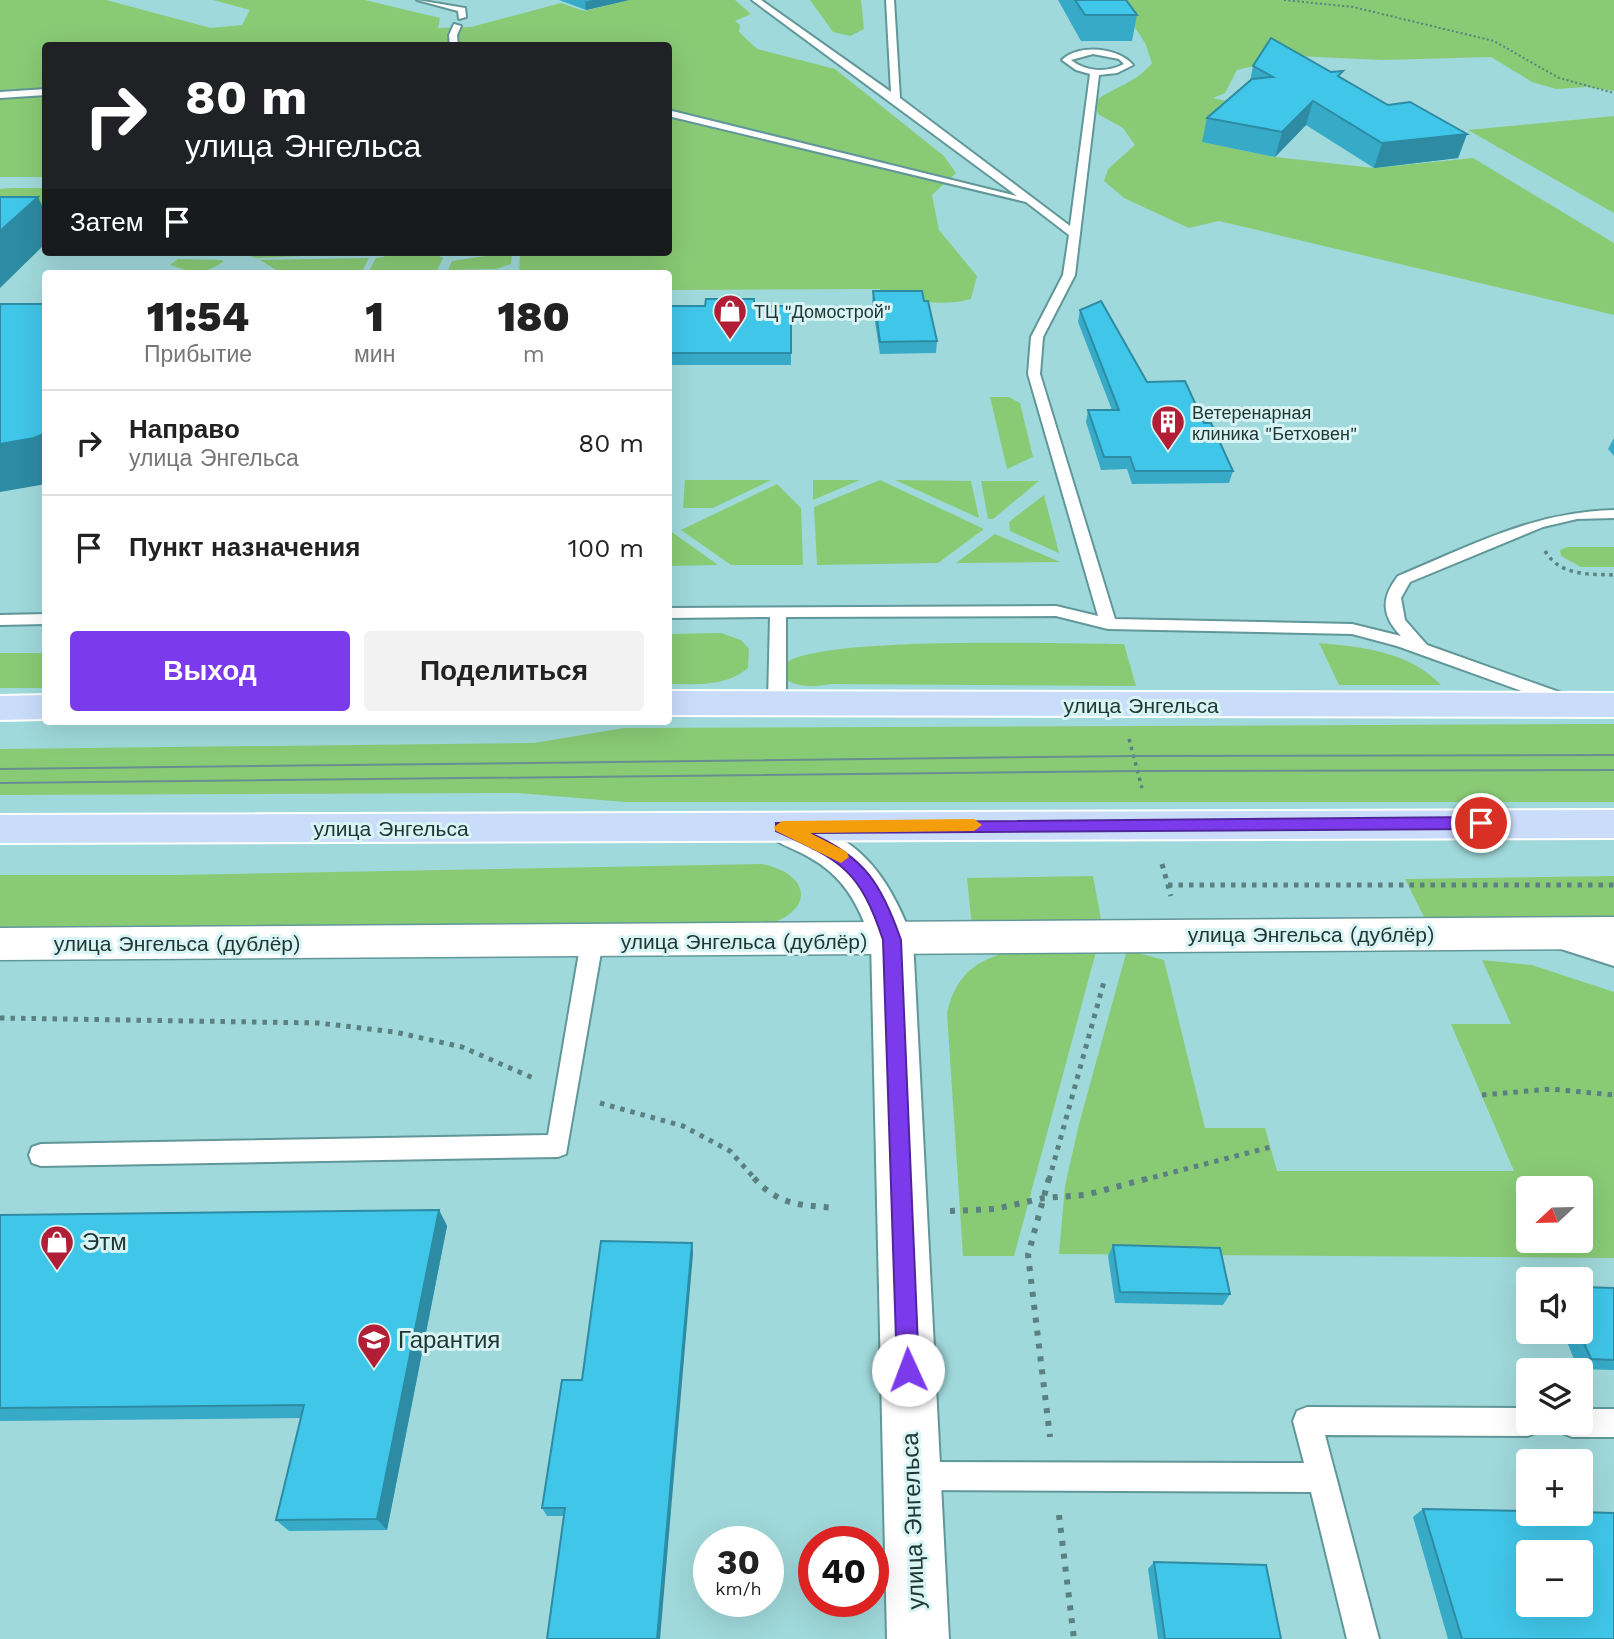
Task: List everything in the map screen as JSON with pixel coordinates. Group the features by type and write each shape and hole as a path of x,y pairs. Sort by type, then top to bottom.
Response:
{"main road":[{"name":"улица Энгельса","path":"672,703 1614,705"},
{"path":"0,708 42,708"},
{"name":"улица Энгельса","path":"0,829 1614,824"}],"street":[{"name":"улица Энгельса","path":"782,827 830,848 861,872 880,904 892,940 918,1639"},
{"name":"улица Энгельса (дублёр)","path":"0,944 1614,933"}],"lane":[{"path":"421,0 461,10 462,17"},
{"path":"757,0 896,99 1073,233"},
{"path":"890,0 896,99"},
{"path":"454,42 457,26"},
{"path":"1094,52 1128,61 1129,65 1123,69 1095,71 1071,66 1066,60 1071,56 1094,52"},
{"path":"1095,71 1069,275 1037,337 1034,374 1108,624"},
{"path":"0,95 42,92"},
{"path":"672,115 1030,202"},
{"path":"1427,649 1407,634 1395,619 1390,604 1393,590 1404,579 1539,523 1568,516 1614,514"},
{"path":"672,613 1056,611 1108,624 1329,627 1383,635 1427,649 1485,674 1578,705"},
{"path":"777,702 778,612"},
{"path":"0,620 42,619"},
{"path":"1534,933 1614,957"},
{"path":"41,1155 558,1146 592,941"},
{"path":"1363,1639 1307,1421 1516,1422"},
{"path":"1593,1423 1614,1423"},
{"path":"912,1476 1322,1478"}],"path":[{"path":"1284,0 1365,9 1494,41 1559,78 1614,93"},
{"path":"1550,543 1545,552 1548,558 1562,568 1583,574 1614,575"},
{"path":"1120,705 1180,934"},
{"path":"1168,886 1614,885"},
{"path":"1074,1639 1028,1255 1117,936"},
{"path":"0,1018 318,1024 394,1032 462,1047 567,1094 683,1126 730,1151 769,1195 796,1205 836,1208"},
{"path":"1482,1095 1551,1088 1614,1095"},
{"path":"949,1211 995,1209 1044,1198 1085,1195 1270,1147"}],"green space":[{"path":"0,0 106,0 211,28 242,25 250,10 213,0 365,0 440,18 438,28 471,27 561,3 584,11 608,5 596,0 735,0 751,14 735,21 740,25 739,32 757,49 835,69 944,156 956,173 932,195 939,230 977,276 971,299 948,303 925,302 879,289 672,290 672,270 519,270 520,256 672,256 672,42 42,42 42,177 0,177"},
{"path":"810,0 861,0 864,29 850,36 833,32"},
{"path":"1117,0 1614,0 1614,91 1587,87 1556,89 1532,82 1491,57 1382,60 1295,56 1237,70 1225,93 1213,98 1236,103 1203,142 1275,157 1374,168 1473,158 1614,243 1614,315 1219,221 1189,228 1124,198 1104,181 1108,169 1135,145 1123,128 1098,114 1094,102 1132,80 1152,63 1145,43"},
{"path":"1614,116 1614,213 1468,130"},
{"path":"42,188 42,227 0,232 0,189"},
{"path":"250,256 302,256 256,258"},
{"path":"485,256 512,256 511,264 496,269 448,270 452,261"},
{"path":"369,258 363,270 276,270 260,260"},
{"path":"376,258 443,258 437,270 370,270"},
{"path":"178,259 223,262 209,270 186,270 170,265"},
{"path":"990,397 1009,397 1020,403 1033,457 1007,469"},
{"path":"685,480 771,480 713,508 683,508"},
{"path":"813,480 860,480 813,500"},
{"path":"880,480 984,529 938,563 817,565 814,507"},
{"path":"895,480 971,481 979,518"},
{"path":"981,481 1039,481 993,519 988,519"},
{"path":"777,484 801,508 803,565 731,565 681,530"},
{"path":"1044,495 1059,553 1010,531 1009,522"},
{"path":"672,532 718,565 672,566"},
{"path":"995,534 1060,562 956,563"},
{"path":"1567,547 1614,547 1614,567 1581,567 1561,556 1560,550"},
{"path":"721,633 741,640 749,649 748,668 730,679 700,684 672,684 672,634"},
{"path":"1319,643 1369,649 1400,658 1429,674 1441,685 1339,685"},
{"path":"1124,644 1136,686 808,686 786,680 784,664 806,655 891,645"},
{"path":"0,653 42,653 42,688 0,688"},
{"path":"1614,724 1614,802 625,802 518,793 0,795 0,749 534,743 624,728"},
{"path":"762,864 791,876 801,893 799,903 793,911 765,925 0,936 0,875 174,875"},
{"path":"1093,876 1102,925 972,928 967,878"},
{"path":"1614,876 1614,925 1425,919 1405,879"},
{"path":"1050,948 1097,948 1014,1256 963,1256 947,1013 956,989 969,971 985,960 1005,953"},
{"path":"1127,950 1164,960 1205,1128 1265,1128 1277,1171 1514,1171 1451,1024 1511,1024 1482,960 1532,965 1614,992 1614,1258 1059,1254 1065,1186 1079,1124"}],"building":[{"path":"1075,0 1126,0 1137,15 1085,15"},
{"path":"1271,38 1331,72 1343,71 1338,76 1388,105 1410,102 1467,134 1382,143 1313,101 1282,132 1207,118 1252,79 1273,77 1253,66"},
{"path":"0,197 38,197 0,231"},
{"path":"873,291 922,291 924,301 928,301 937,341 880,342"},
{"name":"ТЦ \"Домострой\"","path":"706,299 754,299 754,306 791,306 791,353 672,353 672,306 705,306"},
{"path":"1101,301 1147,382 1185,381 1204,423 1211,423 1233,471 1135,471 1130,457 1104,457 1088,410 1119,410 1080,310"},
{"path":"0,304 42,304 42,435 0,444"},
{"path":"439,1210 377,1519 276,1520 304,1405 0,1408 0,1215"},
{"path":"601,1241 692,1243 657,1639 547,1639 565,1508 542,1508 562,1380 582,1380"},
{"path":"1113,1245 1220,1248 1230,1294 1120,1292"},
{"path":"1593,1287 1614,1288 1614,1360 1591,1358 1584,1344 1593,1344"},
{"path":"1423,1509 1516,1511 1516,1526 1593,1526 1593,1512 1614,1513 1614,1639 1462,1639"},
{"path":"1154,1562 1266,1565 1281,1639 1165,1639"}],"tram line":[{"path":"0,769 1134,756 1614,755"},
{"path":"0,783 1138,771 1614,770"}],"slow traffic":[{"path":"841,857 830,848 782,827 974,825"}],"place":[{"name":"ТЦ \"Домострой\"","path":"730,341"},
{"name":"Ветеренарная клиника \"Бетховен\"","path":"1168,452"},
{"name":"Этм","path":"57,1272"},
{"name":"Гарантия","path":"374,1370"}],"route":[{"path":"908,1370 892,940 880,904 861,872 830,848 782,827 1481,823"}]}
